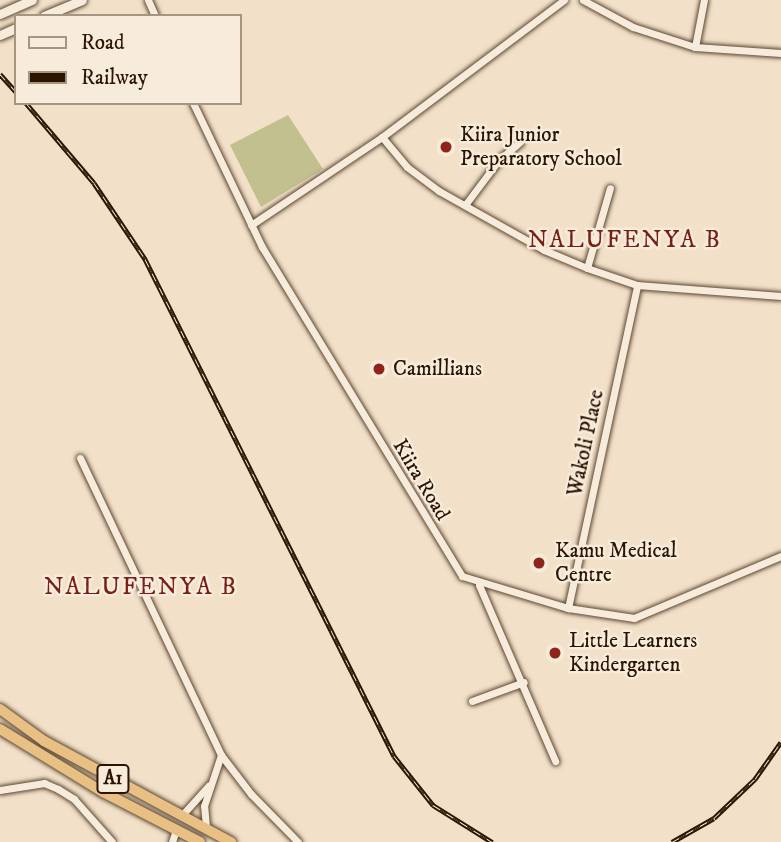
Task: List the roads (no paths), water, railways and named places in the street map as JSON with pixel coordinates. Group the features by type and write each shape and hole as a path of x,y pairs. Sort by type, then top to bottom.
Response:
{"highway":[{"name":"A1","path":"0,709 44,741 231,842"},
{"name":"A1","path":"0,729 47,760 194,840"}],"street":[{"path":"0,14 32,0"},
{"path":"49,14 82,0"},
{"path":"251,225 382,137 564,0"},
{"path":"583,0 633,27 695,47 781,53"},
{"path":"695,47 704,0"},
{"name":"Kiira Road","path":"194,105 251,225 452,566 479,585 568,608 634,618 781,556"},
{"path":"382,137 407,167 465,205 544,250 587,268 638,285 781,296"},
{"path":"465,205 498,161 520,142"},
{"path":"587,268 610,188"},
{"name":"Wakoli Place","path":"568,608 638,285"},
{"path":"80,458 221,755 251,794 298,842"},
{"path":"479,585 524,682 555,761"},
{"path":"471,701 524,682"},
{"path":"206,827 204,806 221,755"},
{"path":"183,814 213,781"},
{"path":"0,790 44,783 58,789 74,799 112,842"},
{"path":"172,842 176,830"}],"railway":[{"path":"0,74 14,90"},
{"path":"28,105 94,183 145,259 394,756 433,805 492,842"},
{"path":"672,842 714,818 755,779 781,742"}],"place":[{"name":"Kiira Junior Preparatory School","path":"446,147"},
{"name":"Camillians","path":"379,369"},
{"name":"Kamu Medical Centre","path":"539,563"},
{"name":"Little Learners Kindergarten","path":"555,653"}],"district":[{"name":"NALUFENYA B","path":"625,241"},
{"name":"NALUFENYA B","path":"141,588"}]}
